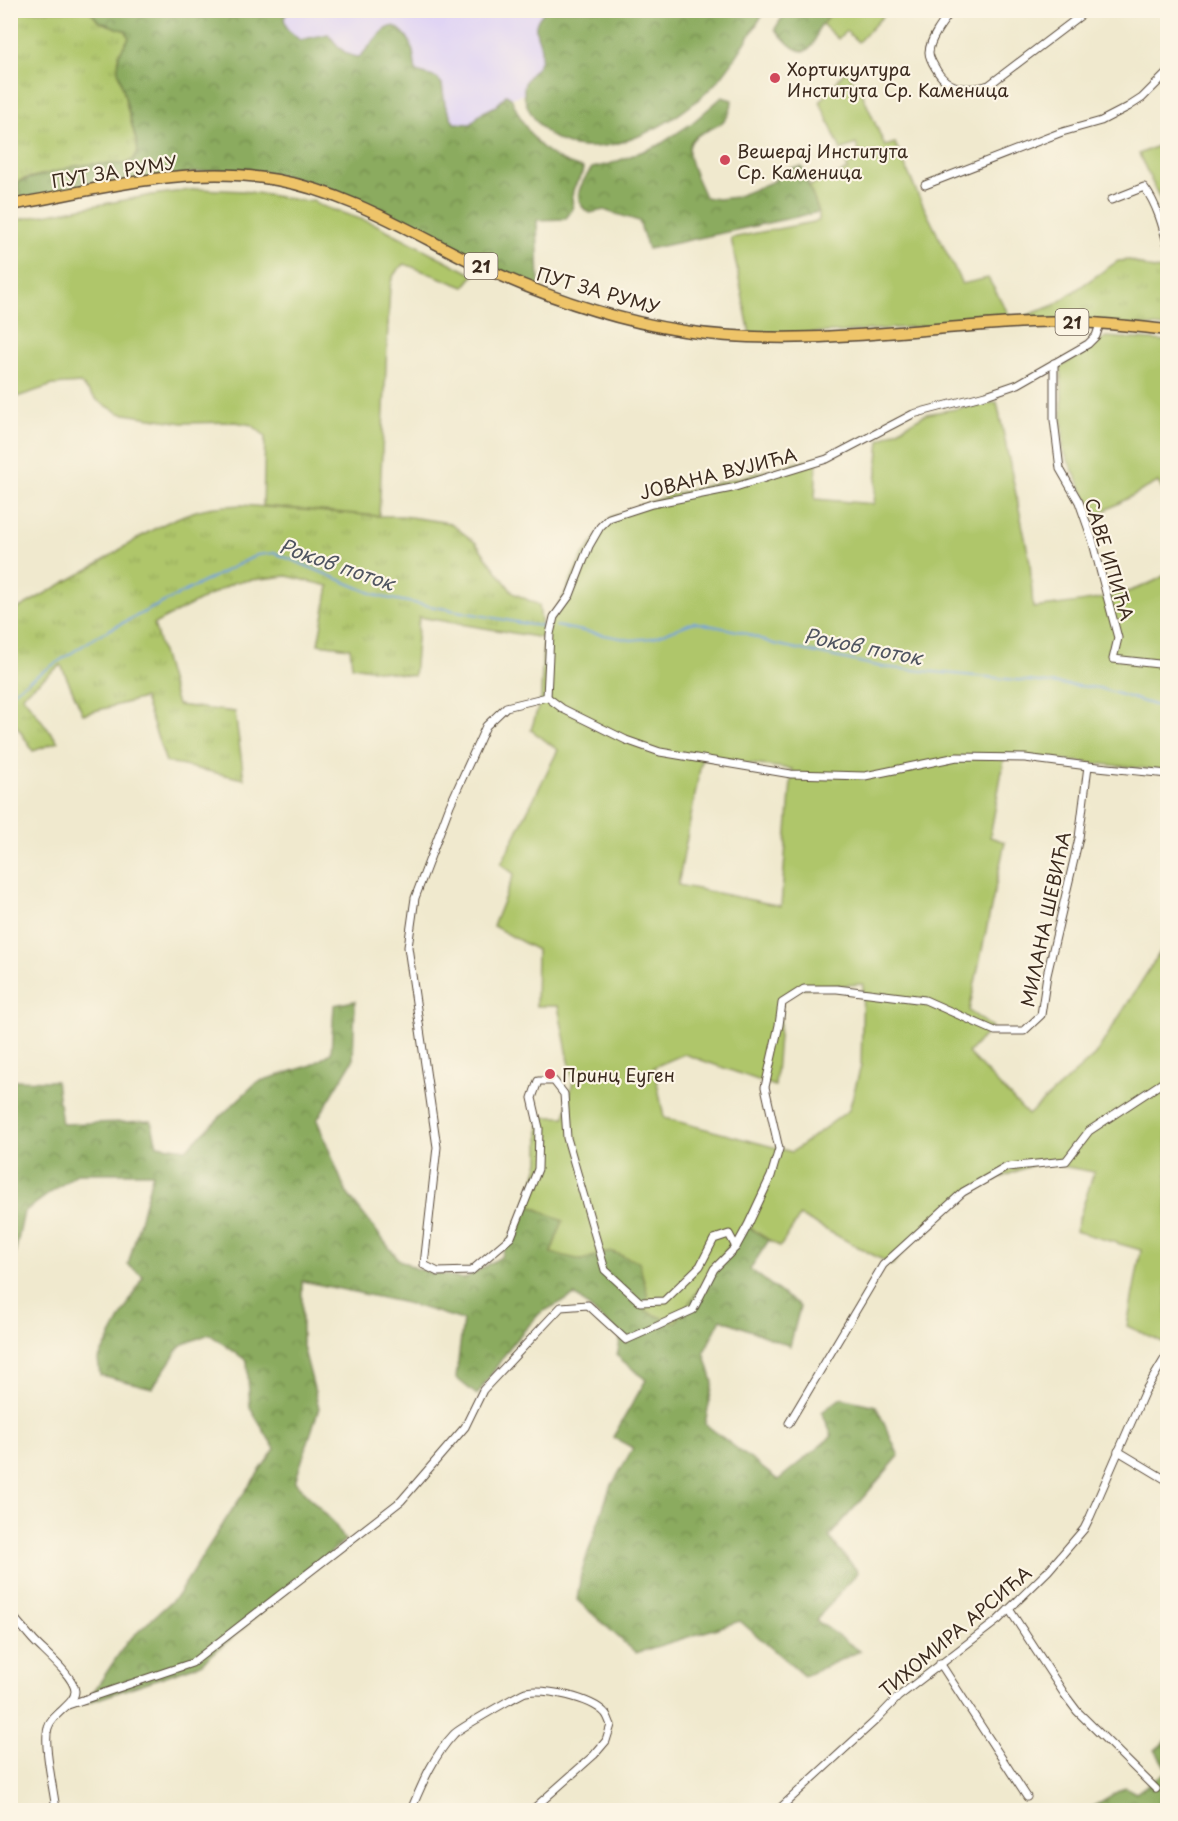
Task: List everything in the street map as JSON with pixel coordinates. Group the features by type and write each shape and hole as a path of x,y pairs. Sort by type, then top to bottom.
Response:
{"main road":[{"name":"ПУТ ЗА РУМУ","path":"10,205 131,182 220,174 254,176 299,184 330,194 544,294 610,314 685,331 734,336 804,338 1021,323 1100,324"},
{"name":"21","path":"1100,324 1167,330"}],"street":[{"path":"952,10 931,45 930,58 938,74 948,84 957,88 977,89 989,85 1006,74 1088,10"},
{"path":"925,185 1062,132 1101,121 1142,98 1167,72"},
{"path":"1111,200 1144,188 1163,227 1167,247"},
{"name":"ЈОВАНА ВУЈИЋА","path":"548,697 550,634 554,617 570,595 589,546 600,527 609,518 652,504 732,488 827,459 913,414 1018,384 1088,344 1096,336 1100,324"},
{"name":"САВЕ ИПИЋА","path":"1054,363 1054,420 1060,469 1079,502 1092,539 1118,638 1113,658 1167,665"},
{"path":"736,1247 729,1234 714,1239 700,1266 664,1301 640,1302 605,1270 567,1138 564,1094 554,1081 538,1081 532,1098 539,1128 538,1169 511,1237 471,1271 438,1272 424,1265 437,1147 408,947 415,898 450,805 486,726 506,707 548,697 563,709 626,740 660,752 791,774 865,776 957,757 1025,758 1167,774"},
{"name":"МИЛАНА ШЕВИЋА","path":"68,1705 192,1663 401,1501 465,1427 483,1390 561,1307 588,1305 626,1340 693,1310 714,1269 736,1247 771,1176 779,1149 765,1087 782,1003 804,989 837,989 905,997 926,1000 994,1031 1024,1031 1041,1016 1047,975 1079,838 1088,766"},
{"path":"789,1423 883,1265 955,1199 1007,1167 1066,1161 1089,1131 1167,1079"},
{"name":"ТИХОМИРА АРСИЋА","path":"778,1810 898,1697 998,1620 1048,1571 1084,1528 1144,1394 1167,1353"},
{"path":"1118,1451 1167,1481"},
{"path":"1009,1609 1077,1711 1156,1790"},
{"path":"10,1613 71,1682 75,1691 68,1705 55,1715 49,1724 46,1737 56,1810"},
{"path":"940,1663 1027,1797"},
{"path":"411,1810 425,1777 455,1732 524,1692 550,1692 578,1699 606,1713 611,1725 606,1741 594,1755 532,1810"}],"shaded area":[{"path":"288,10 545,11 538,18 535,31 541,48 541,59 536,69 526,79 524,94 511,98 506,96 496,106 481,113 471,124 454,123 445,105 442,84 437,78 416,72 411,42 386,28 359,57 352,57 328,34 300,40 287,29 284,18"}],"green space":[{"path":"90,10 288,11 284,18 287,29 300,40 328,34 349,55 359,57 383,31 394,26 401,30 409,40 416,72 437,78 442,84 445,105 454,123 471,124 481,113 496,106 506,95 511,98 523,122 538,143 557,158 583,168 573,191 572,208 565,219 537,220 539,287 360,201 313,183 265,172 207,171 22,198 18,182 75,166 124,164 133,160 138,152 118,70 119,54 129,38 126,31 98,21"},
{"path":"787,10 835,11 819,28 812,46 802,51 787,42 775,29"},
{"path":"11,11 90,11 98,21 126,31 129,38 119,54 126,103 137,144 138,152 133,160 115,165 92,164 23,179 18,182 22,198 11,200"},
{"path":"545,11 765,11 727,70 698,100 660,126 638,136 616,144 593,147 572,145 548,134 527,105 524,86 540,62 541,50 536,24"},
{"path":"835,11 888,11 858,42 846,31 838,39 822,24"},
{"path":"847,69 858,92 861,91 885,146 895,143 962,284 988,278 1008,313 1009,320 842,332 750,334 731,238 819,221 819,212 809,186 848,170 846,165 862,159 856,144 841,150 820,102"},
{"path":"722,97 732,100 730,112 725,120 695,137 690,144 691,164 705,197 718,199 736,197 774,181 786,169 802,167 819,212 648,249 639,221 604,210 590,213 580,203 581,186 592,168 610,164 659,145 692,123"},
{"path":"1167,142 1167,214 1139,154"},
{"path":"198,189 244,191 304,201 314,200 316,204 375,224 474,275 464,287 405,264 393,276 389,297 379,516 263,506 265,436 252,425 236,422 183,423 119,413 98,401 80,383 53,385 11,399 11,221 152,195"},
{"path":"1130,260 1149,268 1167,271 1167,327 1018,319 1054,305 1118,261"},
{"path":"1106,337 1167,341 1167,498 1158,482 1095,516 1063,450 1061,367"},
{"path":"997,402 1030,562 1033,608 1119,594 1136,589 1167,574 1168,771 1005,754 990,837 1005,842 969,1011 992,1027 968,1053 1028,1115 1095,1055 1167,941 1167,1344 1127,1326 1141,1250 1075,1231 1094,1172 1040,1162 979,1186 921,1230 892,1265 800,1216 780,1247 744,1224 675,1323 646,1311 648,1296 639,1262 610,1251 582,1260 551,1253 563,1221 527,1204 539,1161 539,1117 565,1117 573,1081 558,1006 536,1006 537,950 493,926 514,874 501,864 558,750 531,730 541,698 543,638 582,557 611,517 670,495 817,458 815,499 874,504 880,440 926,414","holes":["702,758 792,769 781,906 678,885","863,984 861,1066 849,1110 792,1152 664,1118 654,1067 684,1054 775,1086 782,999 799,988"]},
{"path":"241,505 403,516 450,523 476,543 513,593 539,605 543,638 419,617 414,676 352,666 350,648 318,644 329,586 287,576 235,582 154,624 177,705 235,712 244,779 166,762 144,698 83,714 61,665 22,695 58,742 33,751 11,717 10,613 168,522 201,509"},
{"path":"355,1001 353,1060 317,1120 346,1192 398,1259 417,1269 464,1279 501,1257 527,1204 563,1221 551,1252 582,1260 610,1251 640,1262 648,1296 647,1311 744,1224 769,1240 750,1269 800,1307 790,1346 721,1319 704,1352 713,1382 705,1424 778,1480 832,1436 822,1412 841,1398 876,1406 899,1456 829,1537 858,1572 816,1620 860,1651 804,1676 740,1621 636,1653 577,1600 581,1574 609,1490 633,1448 613,1437 646,1380 617,1356 621,1336 575,1295 540,1313 512,1344 477,1395 456,1378 463,1320 406,1303 302,1281 302,1342 319,1408 295,1482 333,1522 345,1540 201,1664 86,1703 127,1642 177,1596 232,1510 275,1449 250,1408 247,1361 209,1334 181,1345 152,1388 100,1375 98,1360 143,1276 128,1265 153,1173 78,1173 24,1212 11,1272 11,1080 56,1081 62,1124 151,1121 157,1145 186,1149 257,1082 312,1065 331,1053 334,1005"},
{"path":"1167,1740 1167,1770 1155,1750"},
{"path":"1167,1771 1167,1800 1158,1810 1087,1810 1125,1787 1136,1793"}],"waterway":[{"name":"Роков поток","path":"10,693 99,635 257,555 275,553 381,597 545,626"},
{"name":"Роков поток","path":"556,626 631,640 652,638 694,622 742,632 774,644 882,667 1099,688 1154,705 1168,706"}],"place":[{"name":"Хортикултура Института Ср. Каменица","path":"775,78"},
{"name":"Вешерај Института Ср. Каменица","path":"725,160"},
{"name":"Принц Еуген","path":"550,1074"}]}
